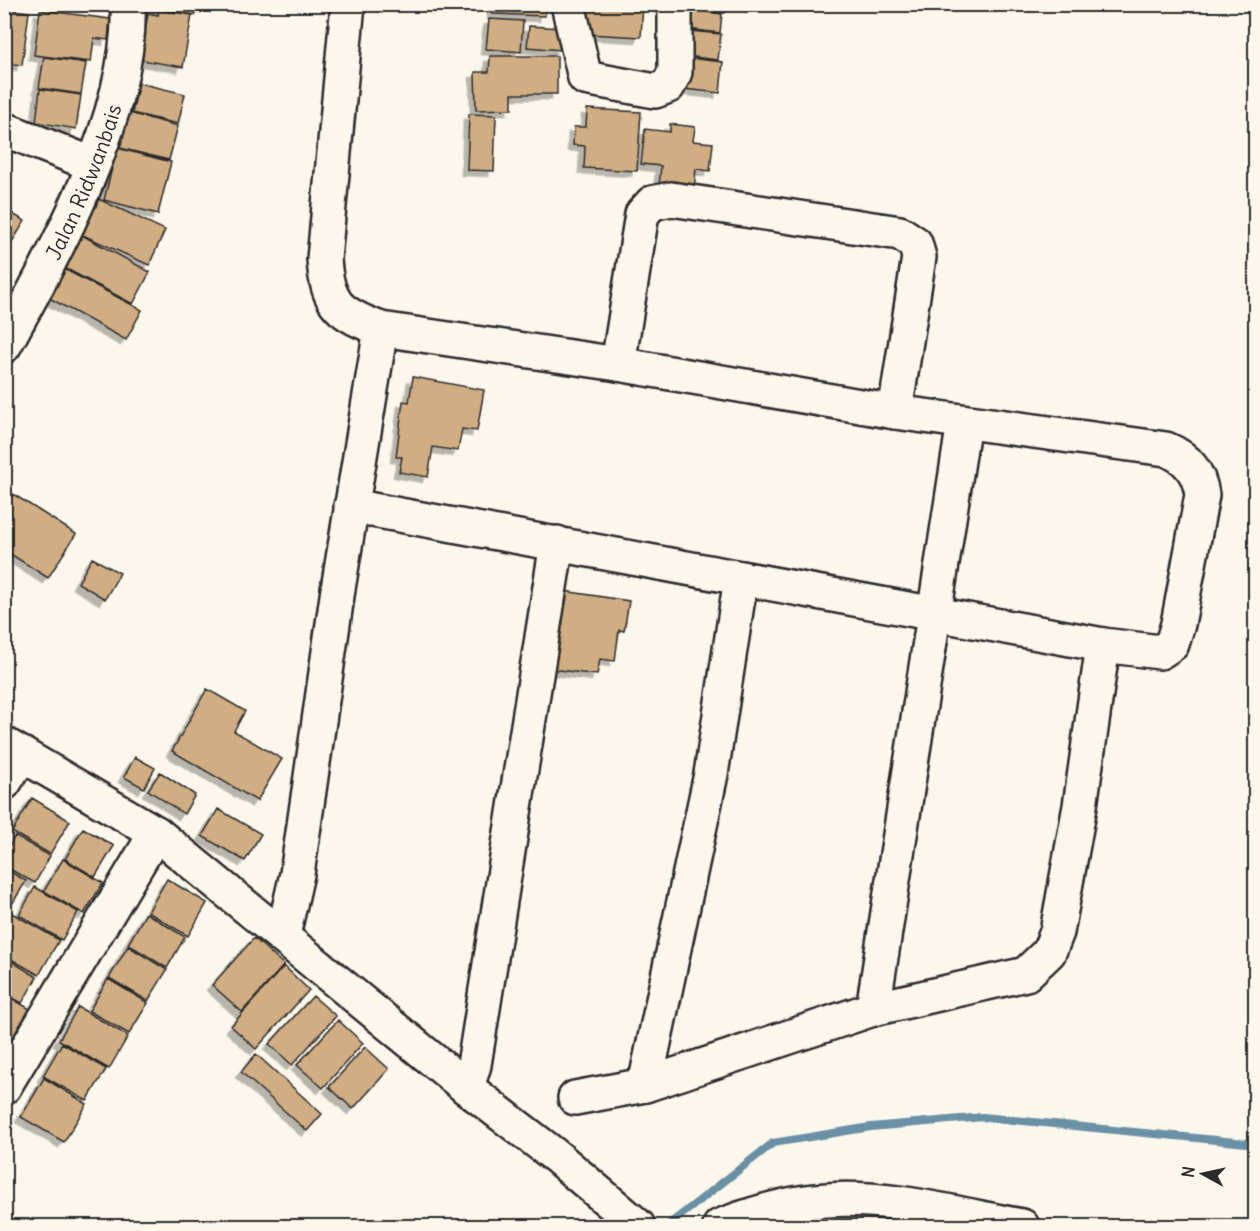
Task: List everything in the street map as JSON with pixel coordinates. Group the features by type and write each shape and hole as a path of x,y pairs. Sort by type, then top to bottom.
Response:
{"street":[{"name":"Jalan Ridwanbais","path":"4,346 60,243 92,164 118,84 125,51 128,4"},
{"path":"348,4 334,133 325,275 331,296 343,312 381,329 618,364 895,412 1166,449 1187,460 1195,471 1202,495 1172,644 1168,649 1160,652 1103,645 351,506"},
{"path":"568,4 585,78 655,91 668,86 675,72 675,9"},
{"path":"4,129 92,164"},
{"path":"618,364 642,214 658,200 671,199 900,233 915,243 919,257 895,412"},
{"path":"283,935 297,874 351,506 381,329"},
{"path":"873,1009 964,422"},
{"path":"467,1089 474,1065 557,543"},
{"path":"645,1085 711,774 741,578"},
{"path":"575,1098 645,1085 873,1009 1026,974 1049,952 1057,932 1080,806 1103,645"},
{"path":"4,783 13,749 156,833 283,935 467,1089 556,1157 638,1227"},
{"path":"7,1076 156,833"},
{"path":"720,1227 783,1206 828,1199 927,1206 1022,1227"}],"building":[{"path":"152,4 197,4 195,15 151,8"},
{"path":"493,4 545,4 545,16 493,14"},
{"path":"589,4 643,4 641,37 588,34"},
{"path":"689,4 726,4 725,13 689,9"},
{"path":"4,9 29,12 22,65 4,63"},
{"path":"40,10 110,19 108,40 94,38 91,62 34,55"},
{"path":"159,10 192,15 183,67 141,60 143,49 133,47 136,30 145,32 148,13 158,15"},
{"path":"690,10 722,14 720,33 687,29"},
{"path":"489,19 523,21 521,52 486,49"},
{"path":"529,26 562,28 561,50 527,47"},
{"path":"690,31 721,34 718,60 686,56"},
{"path":"490,56 557,56 557,94 512,94 512,109 476,110 475,72 489,72"},
{"path":"44,57 86,63 81,94 39,88"},
{"path":"688,58 723,62 720,93 684,89"},
{"path":"139,83 185,94 178,124 132,113"},
{"path":"40,89 81,95 76,129 36,122"},
{"path":"587,109 641,112 637,171 584,168 585,146 573,145 574,127 586,127"},
{"path":"129,113 178,126 169,160 120,148"},
{"path":"469,114 496,115 494,171 467,170"},
{"path":"670,124 695,127 693,141 713,143 710,171 696,169 694,190 659,186 661,166 641,164 645,129 670,132"},
{"path":"117,148 171,162 158,214 104,200"},
{"path":"90,195 165,230 149,265 74,231"},
{"path":"4,209 25,221 4,255"},
{"path":"78,233 150,272 133,304 61,266"},
{"path":"64,269 142,310 126,340 49,298"},
{"path":"413,377 484,390 477,431 462,429 458,451 433,447 428,477 399,472 402,457 396,457 403,401 409,402"},
{"path":"13,494 76,534 48,578 4,550 4,508"},
{"path":"92,558 120,573 105,599 78,583"},
{"path":"564,591 629,601 624,631 619,630 615,661 600,659 597,675 552,669"},
{"path":"207,689 245,711 234,731 282,759 257,801 172,751"},
{"path":"135,757 155,768 144,788 124,777"},
{"path":"160,772 195,795 184,814 148,790"},
{"path":"32,798 70,821 50,854 12,832"},
{"path":"218,809 261,834 245,861 202,836"},
{"path":"83,828 114,846 95,877 65,859"},
{"path":"15,836 50,856 35,883 4,866 4,855"},
{"path":"63,859 103,883 84,914 44,891"},
{"path":"4,868 26,881 6,914 4,913"},
{"path":"167,879 207,903 188,936 148,912"},
{"path":"35,887 78,912 62,940 19,915"},
{"path":"10,912 59,940 39,975 4,955 4,921"},
{"path":"146,913 185,937 167,968 128,944"},
{"path":"254,938 284,965 242,1012 212,985"},
{"path":"128,946 167,970 148,1001 109,978"},
{"path":"8,959 37,977 22,1003 4,993 4,965"},
{"path":"284,966 309,990 256,1049 231,1026"},
{"path":"108,979 148,1003 129,1034 89,1011"},
{"path":"4,994 30,1009 7,1049 4,1047"},
{"path":"313,996 336,1016 292,1065 269,1044"},
{"path":"78,1007 128,1036 109,1069 59,1040"},
{"path":"338,1020 363,1043 323,1088 297,1065"},
{"path":"62,1043 106,1069 87,1101 43,1076"},
{"path":"365,1047 389,1069 353,1109 329,1087"},
{"path":"256,1054 322,1114 307,1131 241,1072"},
{"path":"44,1078 87,1104 64,1142 21,1117"}],"waterway":[{"path":"667,1226 773,1143 871,1127 983,1117 1256,1144"}]}
